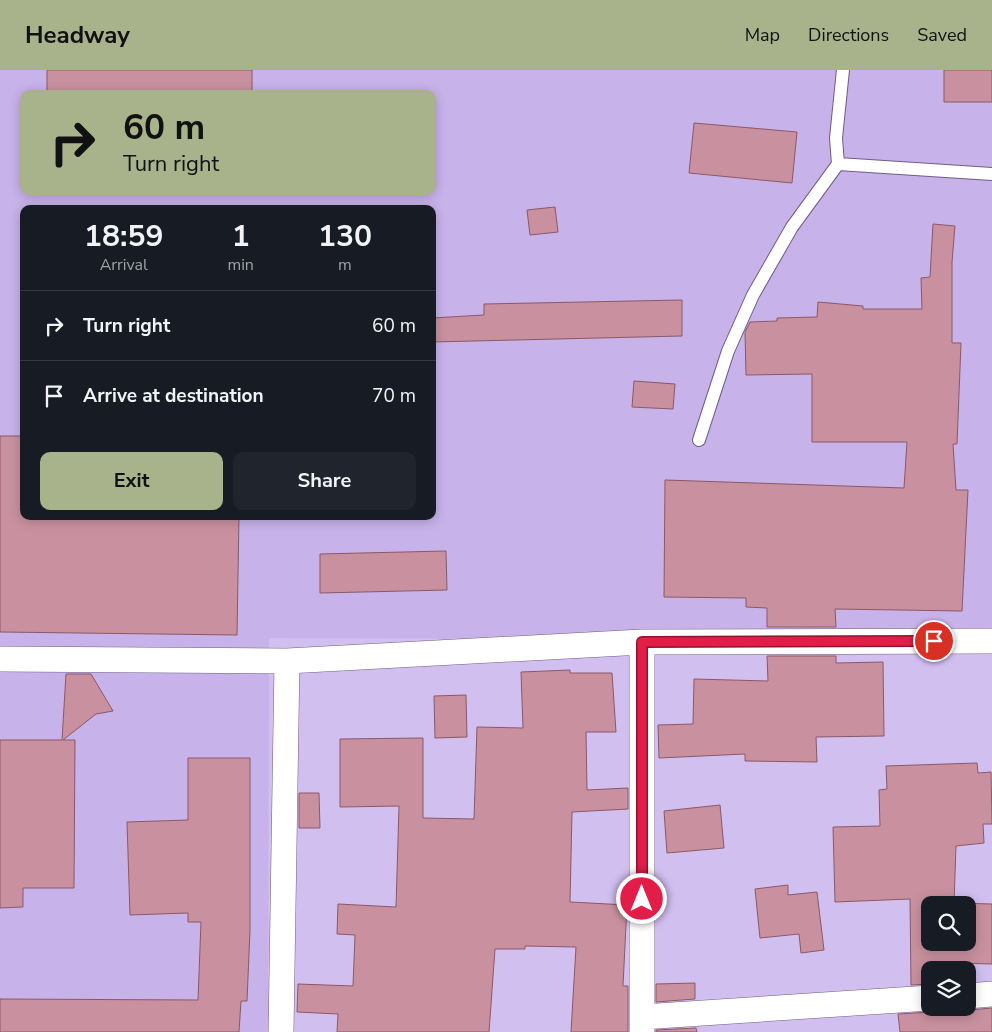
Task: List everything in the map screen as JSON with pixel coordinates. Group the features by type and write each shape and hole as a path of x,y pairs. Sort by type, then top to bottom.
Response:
{"street":[{"path":"0,659 287,661 642,642 992,641"},
{"path":"642,642 642,1025 921,999"},
{"path":"281,1032 287,661"},
{"path":"976,995 992,994"}],"lane":[{"path":"699,440 728,351 753,295 792,227 838,164 836,138 843,70"},
{"path":"838,164 992,174"}],"shaded area":[{"path":"0,70 992,70 992,640 269,638 268,1032 0,1032"}],"building":[{"path":"47,70 252,70 252,90 47,90"},
{"path":"944,70 992,70 992,102 944,102"},
{"path":"694,123 797,132 792,183 689,173"},
{"path":"555,207 558,232 530,235 527,210"},
{"path":"933,224 955,226 952,262 952,343 961,343 957,444 953,444 956,490 968,490 962,611 835,609 836,627 767,627 767,608 746,607 746,598 664,597 665,480 904,488 907,442 812,442 812,374 746,375 745,332 750,322 777,321 777,318 817,317 818,302 863,306 863,309 922,309 921,278 930,277"},
{"path":"682,300 682,336 436,342 436,318 484,315 484,304"},
{"path":"634,381 675,384 673,409 632,407"},
{"path":"0,436 20,436 20,520 239,520 237,635 0,632"},
{"path":"446,551 447,590 320,593 320,554"},
{"path":"767,656 836,656 836,663 883,662 884,736 816,737 817,762 745,761 745,754 659,758 658,725 693,724 694,679 768,681"},
{"path":"570,670 570,673 612,673 616,732 586,732 587,790 628,788 628,809 572,812 570,902 627,905 623,986 628,986 628,1032 571,1032 576,947 525,946 525,949 495,949 489,1032 337,1032 338,1014 297,1012 298,984 353,986 355,935 337,934 338,904 396,907 399,806 340,807 340,739 423,738 423,818 474,819 477,727 523,728 521,672"},
{"path":"66,674 91,674 113,711 96,714 63,740 75,740 74,888 23,888 23,907 0,908 0,740 62,740"},
{"path":"466,695 467,737 435,738 434,696"},
{"path":"188,758 250,758 250,930 247,1001 241,1001 239,1032 0,1032 0,999 198,1000 201,922 188,922 188,913 130,915 127,822 188,820"},
{"path":"977,763 978,773 991,772 992,824 983,824 984,843 956,846 954,896 921,896 921,951 976,951 976,904 992,904 992,964 976,964 976,961 921,961 921,984 911,985 910,899 835,902 833,827 880,826 879,790 887,789 886,766"},
{"path":"299,793 319,793 320,828 299,828"},
{"path":"720,805 724,848 667,853 664,811"},
{"path":"788,885 788,895 817,892 824,950 801,953 799,934 760,938 755,889"},
{"path":"695,983 695,999 656,1002 656,984"},
{"path":"992,1008 992,1032 900,1032 898,1014 921,1013 921,1016 976,1016 976,1009"},
{"path":"696,1028 697,1032 656,1032 656,1030"}],"route":[{"path":"642,899 642,642 934,641"}]}
